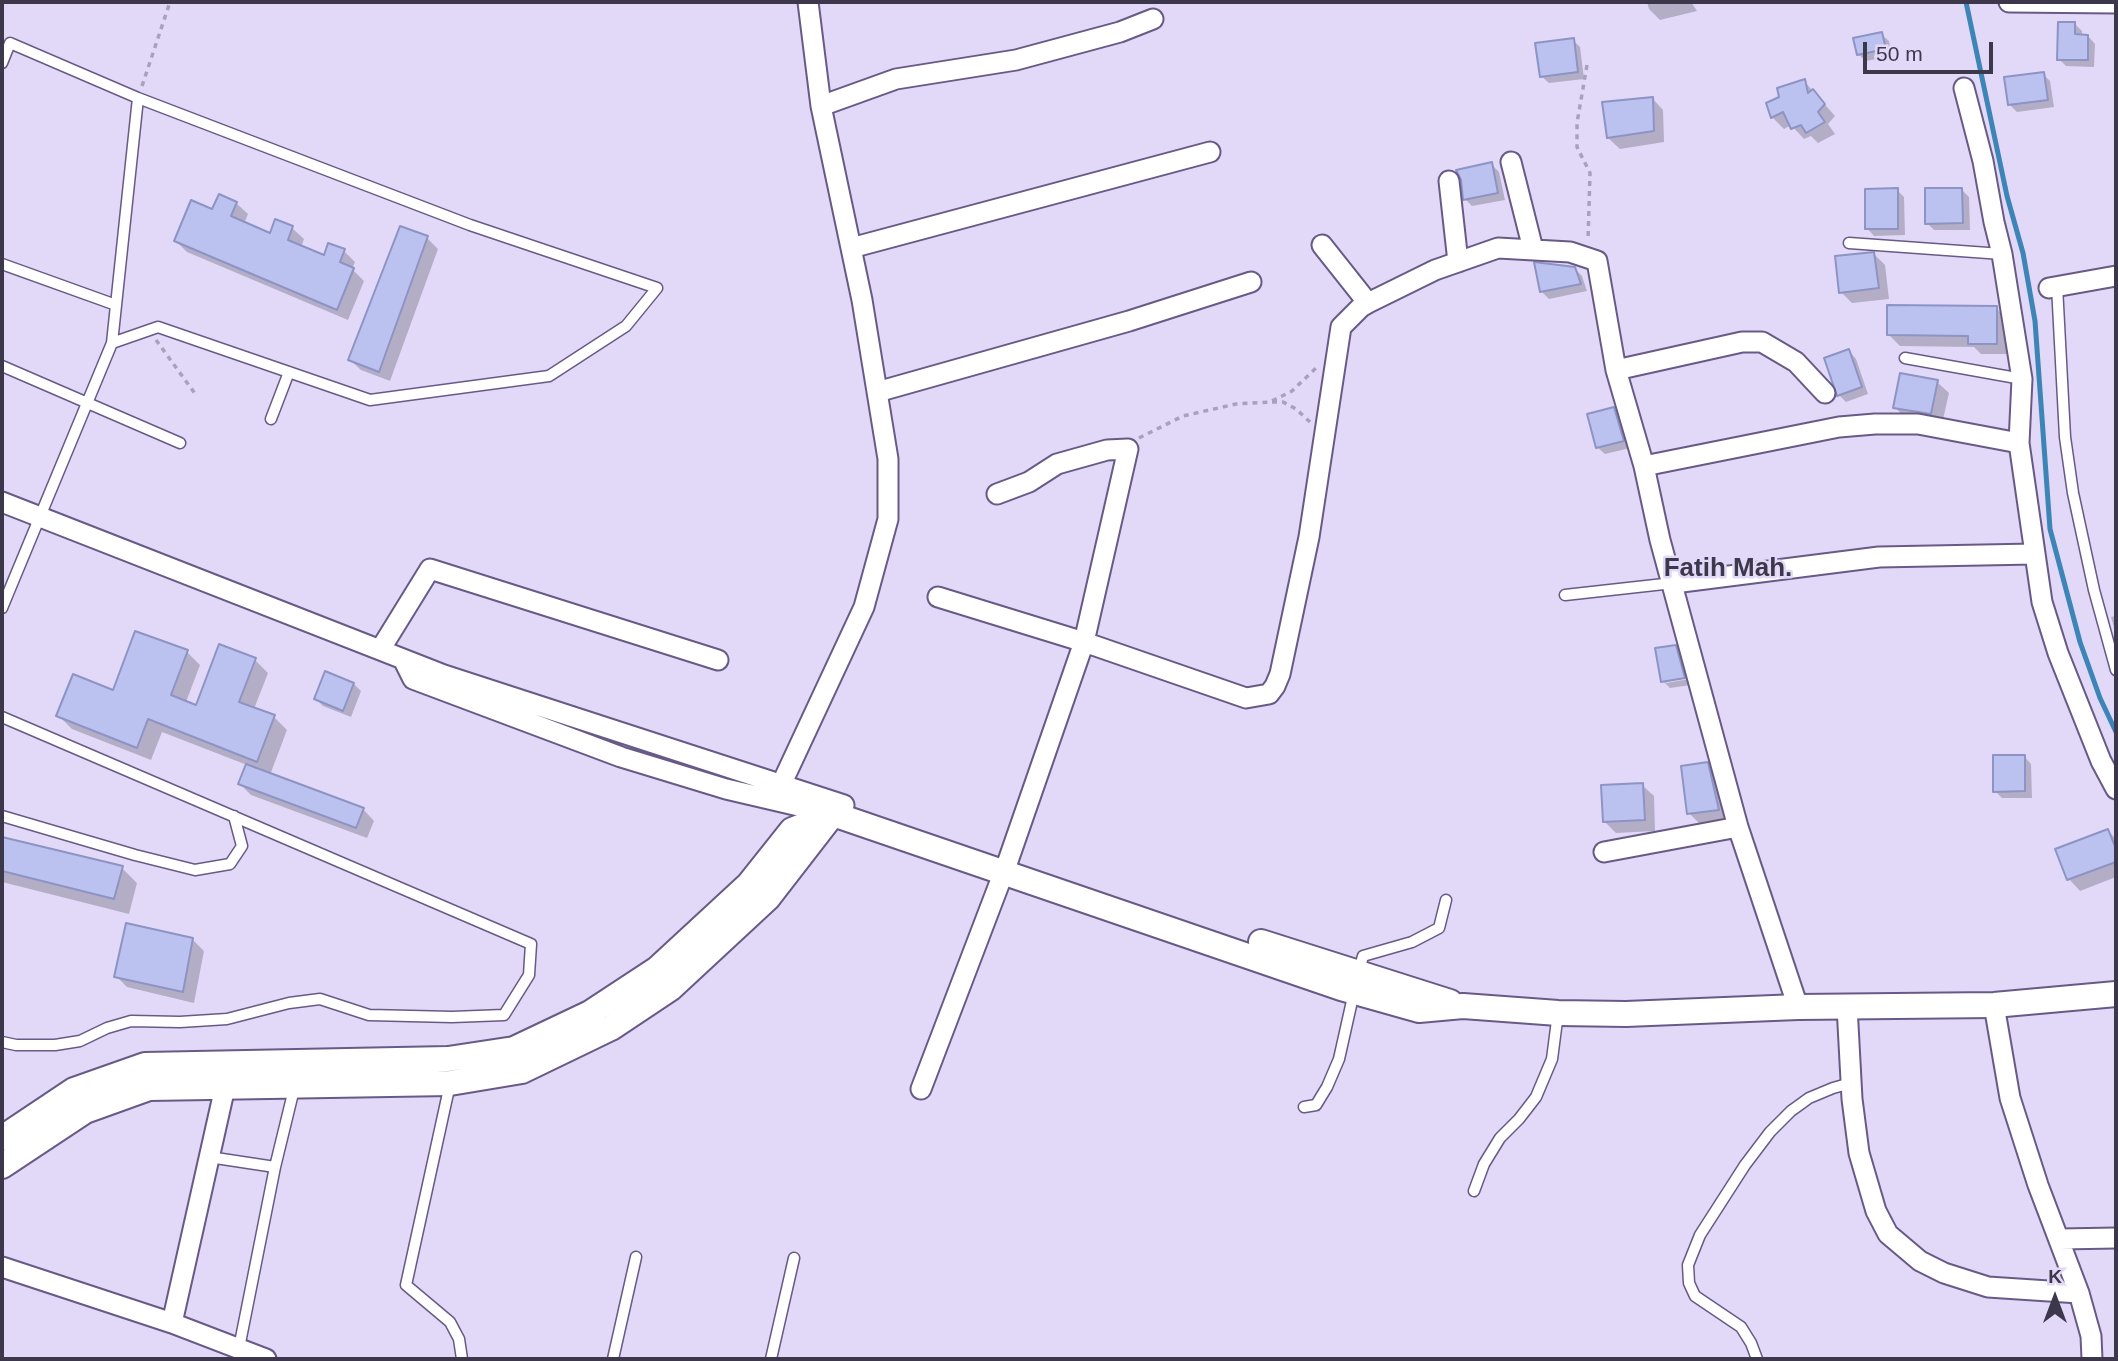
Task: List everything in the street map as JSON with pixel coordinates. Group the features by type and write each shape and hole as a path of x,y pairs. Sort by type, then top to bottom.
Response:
{"street":[{"path":"778,793 864,607 888,519 888,459 851,248 821,106 807,2"},
{"path":"2009,2 2116,3"},
{"path":"821,106 896,79 1016,60 1120,32 1153,19"},
{"path":"1964,89 1983,161 2011,295 2022,379 2019,443 2042,602 2101,761 2116,789"},
{"path":"851,248 1210,152"},
{"path":"1511,162 1533,249"},
{"path":"1449,181 1458,262"},
{"path":"1322,245 1368,303"},
{"path":"938,597 1084,642 1246,698 1269,694 1280,674 1309,537 1341,327 1368,303 1436,270 1498,248 1570,252 1597,261 1616,370 1644,467 1660,540 1674,583 1738,827 1798,1007"},
{"path":"2053,287 2116,276"},
{"path":"877,392 1129,321 1251,282"},
{"path":"1616,370 1742,342 1762,342 1796,362 1825,393"},
{"path":"1644,467 1839,427 1875,424 1918,424 2019,443"},
{"path":"921,1089 1006,867 1084,642 1128,449 1107,450 1057,464 1029,482 997,494"},
{"path":"2,502 403,659 413,679 621,757 726,789 778,793 839,810 1357,982 1419,1010 1463,1006 1558,1013 1626,1014 1798,1007 1994,1005 2116,994"},
{"path":"1674,583 1879,557 2034,554"},
{"path":"380,650 430,569 718,660"},
{"path":"2,1138 74,1090 145,1065 522,1071 611,1028 671,988 768,898 839,810"},
{"path":"1604,852 1738,827"},
{"path":"1994,1005 2010,1098 2038,1185 2079,1293 2091,1336 2092,1359"},
{"path":"1847,1006 1851,1083 1860,1153 1876,1211 1888,1234 1920,1261 1966,1280 1988,1286 2079,1293"},
{"path":"2,1166 85,1111 149,1088 296,1084 449,1071"},
{"path":"172,1323 225,1087"},
{"path":"2060,1239 2116,1238"},
{"path":"2,1267 172,1323 266,1359"}],"lane":[{"path":"2,63 9,43 138,98 470,225 656,288 626,326 549,376 370,400 158,327 112,343"},
{"path":"2,608 112,343 138,98"},
{"path":"1849,243 2002,254"},
{"path":"2,264 116,305"},
{"path":"2053,287 2070,471 2089,569 2116,670"},
{"path":"1905,358 2022,379"},
{"path":"2,366 180,443"},
{"path":"271,419 289,372"},
{"path":"1566,595 1674,583"},
{"path":"2,717 531,944 529,975 504,1015 369,1015 320,999 289,1003 227,1019 131,1021 107,1028 80,1041 55,1045 16,1045 2,1042"},
{"path":"2,816 195,870 230,863 242,846 234,817"},
{"path":"1304,1107 1316,1105 1339,1059 1363,956 1412,942 1439,928 1446,900"},
{"path":"1474,1191 1484,1164 1500,1138 1536,1097 1552,1059 1558,1013"},
{"path":"449,1071 406,1285 450,1322 459,1339 462,1359"},
{"path":"1757,1359 1741,1328 1695,1296 1689,1283 1688,1265 1700,1235 1745,1165 1770,1132 1809,1097 1851,1083"},
{"path":"239,1348 275,1167 296,1084"},
{"path":"209,1157 275,1167"},
{"path":"613,1359 636,1257"},
{"path":"772,1359 794,1258"}],"path":[{"path":"138,98 170,2"},
{"path":"1587,65 1577,123 1577,147 1590,173 1588,258"},
{"path":"148,330 196,395"},
{"path":"1270,402 1292,391 1338,349"},
{"path":"1128,449 1143,434 1183,416 1236,404 1283,402 1309,421 1322,451"}],"building":[{"path":"2058,22 2075,22 2075,34 2088,35 2088,60 2057,60"},
{"path":"1882,32 1886,49 1857,55 1853,38"},
{"path":"1574,38 1578,72 1540,77 1535,43"},
{"path":"2044,72 2048,100 2008,105 2004,77"},
{"path":"1805,79 1808,93 1813,89 1825,104 1818,112 1825,122 1806,133 1801,125 1791,129 1783,112 1771,118 1766,103 1779,97 1777,88"},
{"path":"1653,97 1654,131 1607,138 1602,102"},
{"path":"1492,162 1498,193 1463,200 1461,180 1456,170"},
{"path":"1898,188 1898,229 1865,229 1865,189"},
{"path":"1925,188 1962,188 1963,223 1925,224"},
{"path":"219,194 237,202 231,216 270,233 275,219 293,226 288,240 324,255 328,243 345,249 340,262 354,268 337,310 174,241 191,200 212,209"},
{"path":"400,226 428,236 379,372 348,360"},
{"path":"1874,252 1879,288 1839,293 1835,256"},
{"path":"1534,262 1575,267 1581,284 1540,292"},
{"path":"1887,305 1997,306 1997,344 1968,344 1968,336 1887,335"},
{"path":"1849,349 1862,387 1837,396 1824,358"},
{"path":"1900,373 1938,380 1931,414 1893,408"},
{"path":"1614,407 1624,441 1596,448 1587,414"},
{"path":"135,631 188,650 171,695 196,705 219,644 256,658 239,702 275,715 257,762 148,719 137,748 56,716 73,674 113,690"},
{"path":"1676,645 1685,678 1661,682 1655,648"},
{"path":"325,671 354,683 343,711 314,699"},
{"path":"1993,755 2025,755 2025,791 1993,792"},
{"path":"1708,762 1719,810 1687,814 1681,766"},
{"path":"246,764 364,808 356,828 238,784"},
{"path":"1643,783 1645,820 1603,822 1601,785"},
{"path":"2108,829 2116,849 2116,862 2067,880 2055,849"},
{"path":"2,837 123,866 114,899 2,871"},
{"path":"126,923 193,938 183,992 114,977"}],"waterway":[{"path":"1966,2 2007,196 2023,253 2035,321 2050,529 2080,642 2100,698 2116,732"}],"district":[{"name":"Fatih Mah.","path":"1728,569"}]}
